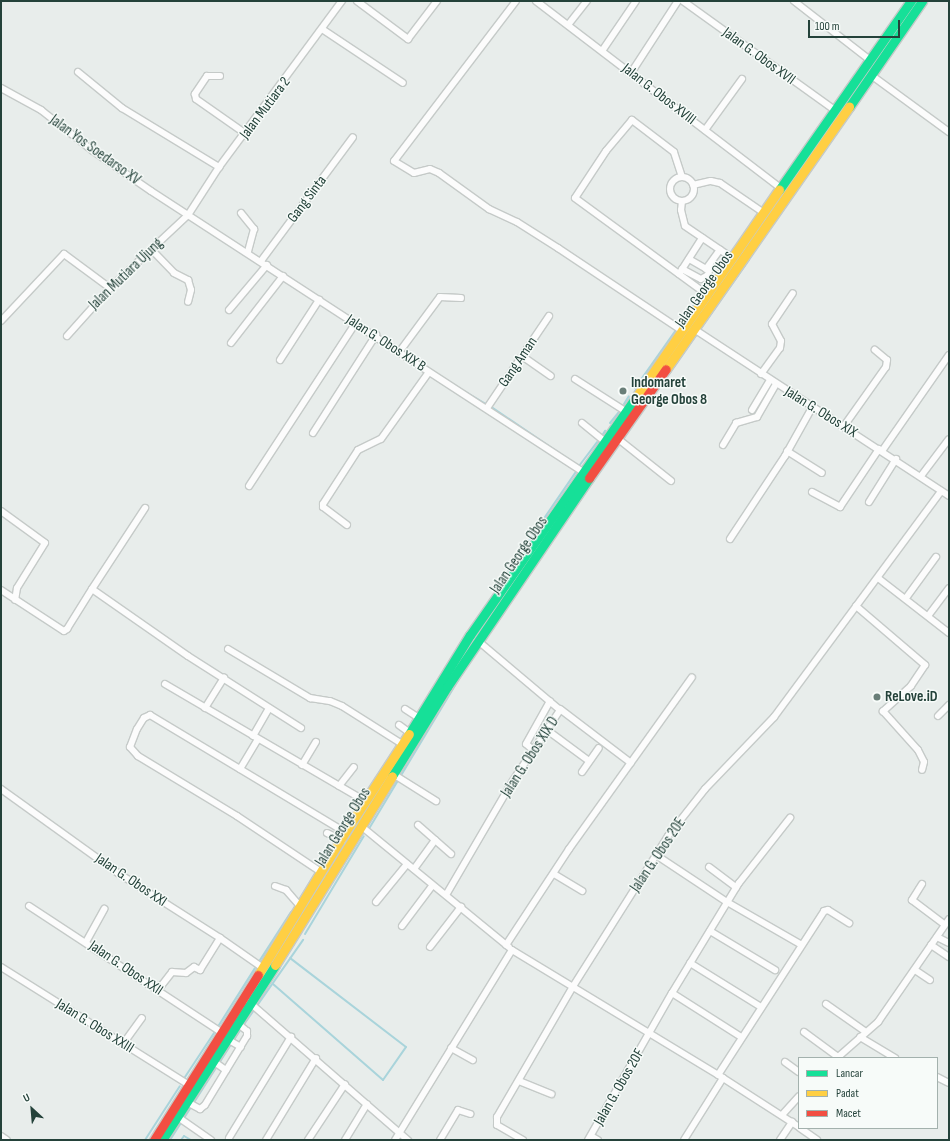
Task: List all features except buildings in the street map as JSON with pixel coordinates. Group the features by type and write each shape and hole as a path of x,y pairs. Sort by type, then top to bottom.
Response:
{"main road":[{"name":"Jalan George Obos","path":"162,1140 176,1116 189,1085 231,1041 241,1026 263,968 343,836 410,733 470,635 625,411 704,292 732,258 761,211 781,188 872,61 911,1"},
{"name":"Jalan George Obos","path":"154,1140 176,1116 191,1105 219,1066 250,1003 360,826 478,641 541,546 807,169 922,1"}],"street":[{"name":"Jalan Mutiara 2","path":"188,215 219,168 246,134 342,1"},
{"path":"357,1 408,39 437,1"},
{"path":"516,1 394,161 414,173 430,169 439,173 489,210 517,222 679,328"},
{"name":"Jalan G. Obos XVIII","path":"536,1 781,188"},
{"path":"568,25 587,1"},
{"path":"602,51 636,1"},
{"path":"631,73 678,1"},
{"name":"Jalan G. Obos XVII","path":"683,1 836,111"},
{"path":"794,1 872,61"},
{"path":"322,29 403,83"},
{"path":"78,72 122,108 219,168"},
{"path":"871,75 949,132"},
{"path":"220,76 207,76 195,94 196,99 246,134"},
{"path":"705,130 742,80"},
{"name":"Jalan Yos Soedarso XV","path":"1,88 41,110 93,151 188,215"},
{"path":"704,292 681,271 575,198 606,151 625,126 633,120 674,152 682,178 693,185 711,181 720,183 761,211"},
{"name":"Gang Sinta","path":"261,261 353,137"},
{"path":"682,178 674,181 670,189 673,197 682,201"},
{"path":"682,201 690,197 693,185"},
{"path":"682,201 680,210 685,226 732,258"},
{"path":"240,213 254,229 248,252"},
{"name":"Jalan Mutiara Ujung","path":"66,336 110,288 188,215"},
{"name":"Jalan G. Obos XIX B","path":"188,215 248,252 355,324 376,335 429,372 487,408 582,472"},
{"path":"681,271 702,238"},
{"path":"152,250 174,273 188,280 191,290 188,302"},
{"path":"681,271 701,279 708,275 710,266 720,250"},
{"path":"1,321 64,255 70,256 110,288"},
{"path":"689,259 705,269 710,266"},
{"path":"229,310 267,265"},
{"path":"231,343 283,276"},
{"path":"761,374 780,348 781,341 772,324 793,293"},
{"path":"400,351 440,298 461,298"},
{"path":"280,360 320,300"},
{"name":"Gang Aman","path":"487,408 549,316"},
{"path":"249,486 355,324"},
{"name":"Jalan G. Obos XIX","path":"694,329 773,382 896,459 949,496"},
{"path":"313,433 376,335"},
{"path":"844,426 886,367 887,360 875,350"},
{"path":"812,492 840,507 949,355"},
{"path":"522,356 551,376"},
{"path":"348,525 323,507 323,504 358,450 381,438 429,372"},
{"path":"575,379 625,411"},
{"path":"752,410 773,382"},
{"path":"723,445 736,423 757,417 773,382"},
{"path":"730,539 787,451 813,406"},
{"path":"582,423 604,441"},
{"path":"617,438 671,481"},
{"path":"921,476 949,439"},
{"path":"787,451 822,473"},
{"path":"869,502 896,459"},
{"name":"Jalan G. Obos 20E","path":"523,1140 496,1122 572,988 656,855 690,807 760,734 878,578 941,491"},
{"path":"1,590 64,631 67,630 145,508"},
{"path":"1,511 46,543 17,588 15,600"},
{"path":"906,598 936,557"},
{"path":"878,578 906,598 949,634"},
{"path":"928,616 949,588"},
{"path":"92,590 301,728"},
{"path":"856,606 924,663 925,667 911,686 883,711 920,754 924,762 922,770"},
{"name":"Jalan G. Obos XIX D","path":"446,895 560,709 478,641"},
{"path":"228,649 310,698 330,700 342,706 402,744"},
{"path":"506,945 569,849 692,676"},
{"path":"205,708 224,678"},
{"path":"166,684 302,766 365,801"},
{"path":"534,750 526,744 550,701"},
{"path":"938,716 949,705"},
{"path":"240,768 269,708"},
{"path":"405,709 419,718"},
{"path":"560,709 631,763"},
{"path":"321,872 237,816 132,751 130,742 144,718 150,714 240,768 343,836"},
{"path":"399,724 410,733"},
{"path":"547,730 589,761"},
{"path":"302,766 316,742"},
{"path":"582,772 599,748"},
{"path":"339,786 354,767"},
{"path":"393,774 436,802"},
{"name":"Jalan G. Obos XXI","path":"1,789 118,873 220,938 263,968"},
{"name":"Jalan G. Obos 20F","path":"590,1138 672,993 736,887 790,818"},
{"path":"418,825 451,854"},
{"path":"360,826 512,950 572,988 782,1114 798,1126"},
{"path":"327,833 343,836"},
{"path":"414,869 435,840"},
{"path":"656,855 727,902 800,944"},
{"path":"376,902 407,864"},
{"path":"709,867 736,887"},
{"path":"554,874 582,891"},
{"path":"922,884 912,900 945,925"},
{"path":"275,886 286,890 300,906"},
{"path":"402,926 432,886"},
{"name":"Jalan G. Obos XXII","path":"29,906 158,990 231,1041"},
{"path":"430,947 461,907"},
{"path":"86,942 104,909"},
{"path":"684,1140 741,1037 800,944 826,909 849,923"},
{"path":"839,1057 881,1017 949,919"},
{"path":"710,931 775,970"},
{"path":"937,937 949,943"},
{"path":"158,990 171,972 186,973 192,968 200,970 220,938"},
{"path":"931,945 949,956"},
{"path":"395,1140 512,950"},
{"path":"690,963 761,1007"},
{"name":"Jalan G. Obos XXIII","path":"1,967 189,1085"},
{"path":"914,970 930,980"},
{"path":"672,993 741,1037"},
{"path":"250,1003 316,1058 408,1140"},
{"path":"826,1004 866,1032"},
{"path":"123,1044 142,1018"},
{"path":"191,1105 200,1109 205,1105 219,1066 231,1041 248,1034 241,1026"},
{"path":"804,1032 837,1057"},
{"path":"229,1138 291,1037"},
{"path":"860,1037 893,1057"},
{"path":"451,1048 473,1060"},
{"path":"266,1140 316,1058"},
{"path":"785,1062 798,1071"},
{"path":"938,1077 949,1082"},
{"path":"519,1081 551,1094"},
{"path":"308,1140 345,1084"},
{"path":"782,1114 798,1097"},
{"path":"345,1140 367,1104"},
{"path":"440,1140 458,1110 470,1114"},
{"path":"176,1116 211,1140"},
{"path":"780,1140 792,1122"},
{"path":"801,1129 817,1140"},
{"path":"1,1136 7,1140"},
{"path":"590,1138 598,1140"}],"waterway":[{"path":"526,577 749,260"},
{"path":"635,388 702,293"},
{"path":"402,350 422,364"},
{"path":"464,391 487,405"},
{"path":"624,404 629,396"},
{"path":"490,406 574,463"},
{"path":"610,423 618,413"},
{"path":"579,466 597,442"},
{"path":"508,571 575,473"},
{"path":"370,827 463,672"},
{"path":"305,934 364,836"},
{"path":"260,960 291,912"},
{"path":"170,1140 240,1030 303,940"},
{"path":"273,984 383,1080 406,1047 290,958"},
{"path":"219,1025 255,968"},
{"path":"185,1077 214,1033"},
{"path":"145,1140 180,1086"},
{"path":"181,1140 184,1136 191,1140"}],"traffic: fast":[{"path":"779,190 911,1"},
{"path":"849,107 922,1"},
{"path":"409,734 470,635 636,397"},
{"path":"392,776 447,687 589,478"},
{"path":"162,1140 275,965"}],"traffic: slow":[{"path":"666,369 849,107"},
{"path":"636,397 779,190"},
{"path":"258,975 345,832 409,734"},
{"path":"275,965 392,776"}],"traffic: jam":[{"path":"589,478 666,369"},
{"path":"154,1140 258,975"}],"place":[{"name":"Indomaret George Obos 8","path":"623,391"},
{"name":"ReLove.iD","path":"877,697"}]}
